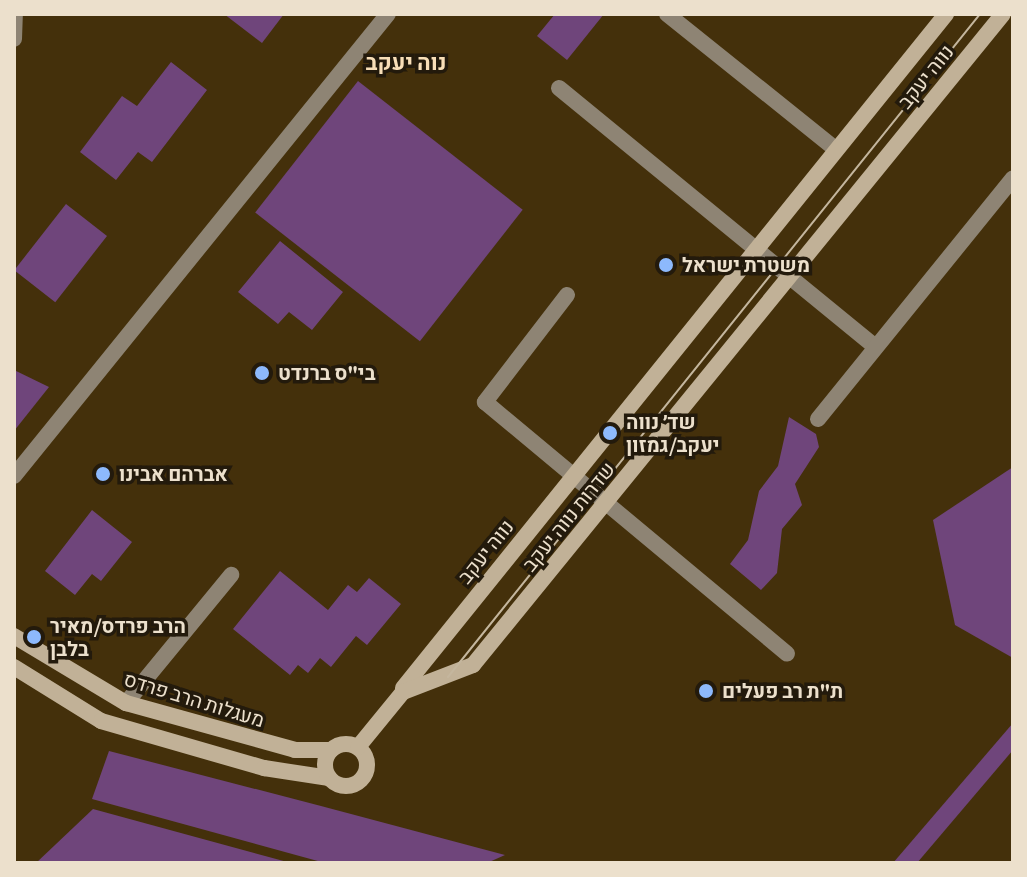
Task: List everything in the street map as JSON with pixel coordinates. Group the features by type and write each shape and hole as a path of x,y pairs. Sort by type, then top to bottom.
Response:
{"street":[{"path":"14,39 15,14"},
{"path":"14,476 388,14"},
{"path":"667,14 833,147"},
{"path":"755,250 833,147 946,14"},
{"name":"נווה יעקב","path":"789,277 1003,14"},
{"path":"559,88 876,347"},
{"path":"818,419 1013,178"},
{"name":"שדרות נווה יעקב","path":"610,433 755,250"},
{"name":"שדרות נווה יעקב","path":"395,698 468,670 789,277"},
{"path":"567,295 485,402 787,654"},
{"name":"נווה יעקב","path":"395,698 610,433"},
{"path":"126,703 231,575"},
{"name":"מעגלות הרב פרדס","path":"14,636 126,703 295,750 331,750"},
{"path":"14,667 101,721 264,768 329,778 349,786 363,777 367,761 358,747"},
{"path":"329,778 331,750 358,747 395,698"}],"shaded area":[{"path":"224,14 284,14 262,43"},
{"path":"555,14 604,14 567,60 537,36"},
{"path":"171,62 207,90 152,162 138,152 116,180 80,152 122,96 137,106"},
{"path":"358,81 523,210 420,341 255,213"},
{"path":"66,204 107,236 55,302 14,270"},
{"path":"280,241 343,292 312,330 289,312 278,324 238,292"},
{"path":"14,370 49,387 14,431"},
{"path":"789,417 816,434 819,447 795,484 802,505 782,529 777,573 761,590 730,564 748,540 759,491 778,466"},
{"path":"1013,467 1013,658 955,625 933,520"},
{"path":"92,510 132,542 101,581 92,574 75,595 45,571"},
{"path":"280,571 328,610 348,585 357,592 369,578 401,604 367,645 356,636 331,667 320,658 308,673 298,665 290,675 233,629"},
{"path":"1013,723 1013,750 917,863 893,863"},
{"path":"109,751 505,855 487,863 325,863 92,799"},
{"path":"93,809 291,863 36,863"}],"tram line":[{"path":"448,677 980,14"}],"place":[{"name":"משטרת ישראל","path":"666,265"},
{"name":"בי\"ס ברנדט","path":"262,373"},
{"name":"שד׳ נווה יעקב/גמזון","path":"610,433"},
{"name":"אברהם אבינו","path":"103,474"},
{"name":"הרב פרדס/מאיר בלבן","path":"34,637"},
{"name":"ת\"ת רב פעלים","path":"706,691"}],"district":[{"name":"נוה יעקב","path":"406,63"}]}
